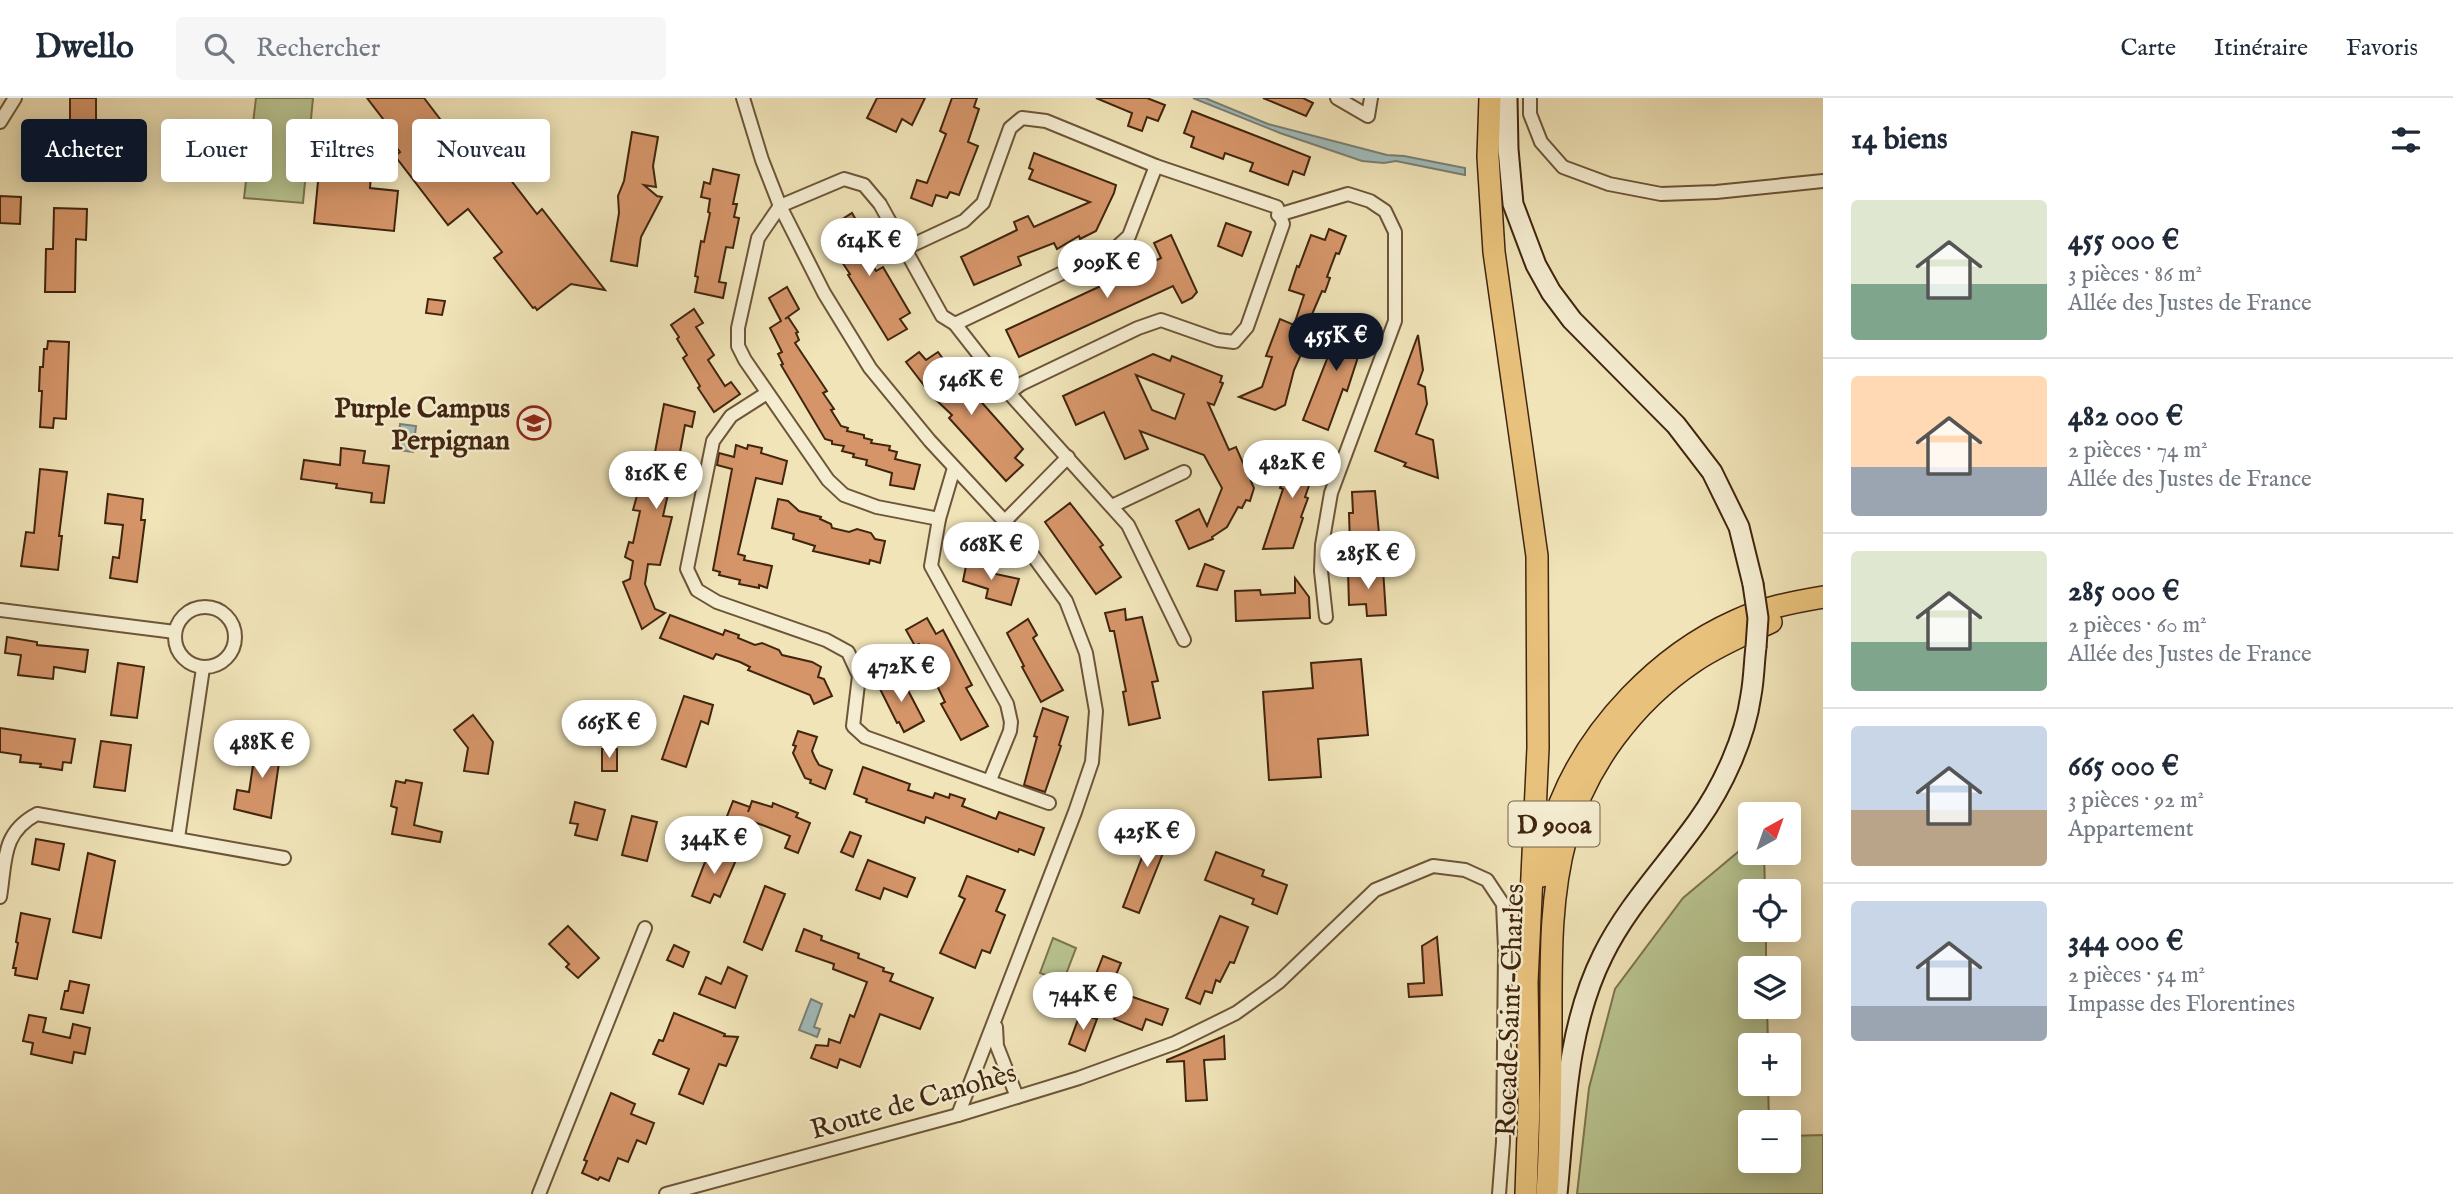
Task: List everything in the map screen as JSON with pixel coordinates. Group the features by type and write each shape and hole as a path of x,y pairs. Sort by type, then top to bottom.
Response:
{"main road":[{"path":"1490,98 1488,157 1494,252 1538,556 1538,748 1527,982 1527,1194"},
{"path":"1507,98 1513,204 1536,265 1551,292 1572,320 1676,425 1712,472 1739,527 1758,618 1751,697 1736,750 1699,820 1651,882 1603,954 1589,987 1574,1034 1557,1194"},
{"name":"Rocade Saint-Charles","path":"1527,1194 1535,1097 1537,906 1548,842 1560,803 1589,747 1624,703 1691,645 1735,621 1783,604 1823,597"},
{"name":"Rocade Saint-Charles","path":"1548,1194 1551,943 1566,836 1580,797 1604,753 1625,725 1675,676 1696,660 1773,621 1823,610"}],"street":[{"path":"743,98 762,160 780,206 824,292 870,368 954,468 1020,538 1066,601 1086,653 1096,711 1092,762 958,1115"},
{"path":"1337,98 1368,116 1371,98"},
{"path":"1531,98 1530,114 1541,142 1563,167 1609,184 1661,194 1716,192 1823,181"},
{"path":"0,122 9,100"},
{"path":"906,248 964,221 983,203 1010,128 1022,118 1046,121 1156,166 1276,207 1283,224 1247,327 1234,342 1219,340 1161,320 1138,328 1020,384 1009,393"},
{"path":"955,324 1117,247 1129,236 1156,166"},
{"path":"939,519 877,507 844,495 828,480 767,393 738,346 738,328 758,238 780,206 844,179 864,185 880,204 942,316 955,324 1009,393 1128,525 1164,594 1184,640"},
{"path":"1278,215 1348,194 1370,201 1385,211 1395,232 1395,321 1331,493 1322,545 1321,570 1326,617"},
{"path":"767,393 731,416 713,441 687,569 697,590 717,602 826,640 848,652 859,676 853,726 865,737 1049,803"},
{"path":"1004,522 1068,457"},
{"path":"954,468 939,519 931,566 1007,704 1010,732 990,780"},
{"path":"1112,506 1184,472"},
{"path":"202,607 212,608 229,618 236,637 229,656 222,663 203,668 184,660 178,652 175,632 178,622 193,609 202,607"},
{"path":"0,610 175,632"},
{"path":"178,838 203,668"},
{"path":"0,897 9,838 22,822 37,814 284,858"},
{"name":"Route de Canohès","path":"666,1194 958,1115 1175,1043 1236,1013 1279,982 1375,890 1433,866 1465,870 1487,880 1503,904 1503,1142 1499,1194"},
{"path":"539,1194 645,928"},
{"path":"995,1022 997,1046 1017,1097"}],"green space":[{"path":"256,98 313,98 311,119 286,119 286,182 305,182 303,203 244,198 246,182 272,182 272,119 253,119"},
{"path":"1738,852 1738,865 1764,865 1765,879 1738,879 1738,942 1766,942 1766,956 1738,956 1738,1019 1767,1019 1768,1033 1738,1033 1738,1096 1768,1096 1769,1110 1738,1110 1738,1173 1801,1173 1801,1136 1823,1135 1823,1194 1577,1194 1589,1088 1615,989 1683,898"},
{"path":"1053,938 1076,948 1063,982 1040,973"}],"water":[{"path":"1193,98 1205,98 1268,124 1387,155 1465,168 1465,175 1396,161 1362,161 1280,133"},
{"path":"400,424 416,426 413,452 397,450"},
{"path":"811,999 822,1004 814,1027 820,1029 817,1037 799,1030"}],"building":[{"path":"70,98 96,98 96,119 70,119"},
{"path":"367,98 424,98 440,119 412,119 412,178 398,160 398,119 383,119"},
{"path":"877,98 925,98 912,125 902,119 896,132 867,118"},
{"path":"952,98 977,98 974,107 979,109 968,142 978,146 959,195 950,192 947,198 936,195 932,206 911,198 917,180 927,183 946,134 940,131"},
{"path":"1096,98 1147,98 1165,105 1158,121 1147,117 1142,131 1128,126 1132,113"},
{"path":"1263,98 1303,98 1313,103 1306,116"},
{"path":"1192,111 1310,157 1304,175 1293,171 1288,185 1250,171 1253,163 1225,153 1223,159 1191,147 1194,137 1184,133"},
{"path":"632,132 658,137 653,166 656,187 644,185 662,197 641,237 637,266 611,261 619,213 618,196 624,181"},
{"path":"1034,153 1116,185 1114,193 1096,231 1080,239 1079,236 1057,249 1054,243 1018,257 1021,265 974,285 961,257 1017,230 1014,222 1028,216 1034,227 1090,202 1029,179 1033,170 1029,168"},
{"path":"713,169 739,175 733,204 737,204 734,217 739,218 733,248 726,247 719,282 726,283 723,298 695,292 701,241 704,242 710,213 710,199 701,197 704,182 710,184"},
{"path":"318,182 370,182 370,188 398,191 394,231 314,223"},
{"path":"415,182 512,182 537,214 542,209 605,290 571,284 537,310 494,258 502,252 468,209 448,225"},
{"path":"0,196 21,197 20,224 0,223"},
{"path":"54,208 87,209 86,240 76,239 75,292 45,292 46,249 53,249"},
{"path":"852,213 869,242 862,246 876,271 883,267 910,313 900,319 907,329 888,340 848,275 850,274 836,253 840,250 827,229"},
{"path":"1226,223 1251,232 1242,256 1218,246"},
{"path":"1329,229 1346,236 1327,277 1330,278 1325,292 1322,291 1310,319 1316,321 1294,370 1285,405 1275,410 1239,397 1262,387 1272,357 1266,356 1280,319 1294,325 1304,295 1289,290 1297,266 1299,267 1311,235 1325,240"},
{"path":"1171,235 1197,292 1192,298 1182,303 1173,286 1019,357 1006,330 1161,258 1154,243"},
{"path":"787,287 799,309 785,319 788,317 798,332 796,333 799,340 795,343 827,391 823,393 841,426 848,428 847,431 864,435 864,438 872,440 871,443 890,446 889,450 897,452 895,459 920,465 914,489 890,485 892,473 866,465 867,460 853,457 854,454 842,451 844,446 832,444 832,441 825,439 781,365 783,364 778,354 782,352 770,328 781,321 769,298"},
{"path":"428,299 445,301 442,315 426,313"},
{"path":"694,309 703,323 696,327 714,355 708,360 725,386 731,382 740,394 714,412 683,358 687,355 671,325"},
{"path":"1344,316 1368,326 1347,391 1343,389 1328,430 1303,420"},
{"path":"1418,335 1423,370 1418,384 1425,387 1427,404 1416,434 1433,440 1438,478 1404,466 1406,463 1375,451"},
{"path":"48,341 69,342 66,419 54,418 53,428 40,427 40,367 43,367 44,349 47,349"},
{"path":"919,352 926,360 938,352 947,364 935,373 956,398 968,387 1023,449 1015,458 1023,465 1006,481 949,418 952,415 933,397 906,362"},
{"path":"1153,354 1170,361 1172,356 1222,376 1220,382 1223,383 1214,405 1208,403 1229,450 1236,447 1254,488 1250,501 1246,500 1242,508 1238,507 1227,527 1212,537 1213,539 1189,549 1176,521 1199,509 1207,526 1222,488 1204,455 1140,431 1148,449 1125,459 1104,412 1076,425 1063,396","holes":["1136,375 1184,394 1175,419 1152,410"]},
{"path":"664,404 695,412 692,427 685,425 680,452 685,453 678,483 671,481 663,516 672,517 660,565 648,564 645,584 655,609 665,613 642,629 623,582 630,579 633,561 625,557 629,542 633,543 640,511 633,510 638,492 643,493 646,478 650,479"},
{"path":"736,445 747,449 748,445 762,448 761,453 787,461 782,484 756,478 738,554 745,556 744,560 772,566 767,588 739,584 740,580 719,575 720,572 713,570 732,469 717,465 719,453 734,457"},
{"path":"1296,445 1320,454 1305,497 1308,498 1301,517 1303,518 1293,548 1263,549 1283,489 1280,488"},
{"path":"341,448 365,451 363,463 389,466 384,503 371,502 372,493 301,479 304,460 340,465"},
{"path":"40,469 67,472 59,536 62,536 58,570 21,566 26,532 34,533"},
{"path":"1375,491 1380,544 1350,545 1349,513 1353,513 1352,492"},
{"path":"108,494 143,499 141,520 145,520 137,582 110,578 113,557 119,558 123,525 105,523"},
{"path":"778,499 788,501 799,511 821,517 820,519 831,524 832,528 849,532 857,529 871,533 875,539 885,541 880,563 870,560 869,564 813,551 815,546 793,539 794,534 772,528"},
{"path":"1070,503 1103,545 1100,547 1121,577 1096,594 1045,522"},
{"path":"967,561 985,564 992,568 991,573 1019,579 1011,605 986,598 988,589 963,581"},
{"path":"1205,564 1224,571 1217,590 1197,586"},
{"path":"1383,569 1386,615 1367,616 1366,604 1349,605 1348,571"},
{"path":"1295,578 1309,597 1310,618 1236,621 1235,591 1260,590 1261,595 1295,593"},
{"path":"1125,609 1126,620 1142,617 1158,681 1152,682 1160,718 1129,725 1123,692 1126,691 1114,631 1110,631 1105,613"},
{"path":"670,615 723,635 725,630 755,645 762,643 779,650 782,655 812,662 821,667 818,677 824,679 832,696 814,704 810,695 748,670 750,667 740,662 716,654 713,659 660,638"},
{"path":"927,618 936,634 943,630 972,685 966,688 988,726 961,740 941,704 945,702 930,671 933,670 919,644 915,646 906,630"},
{"path":"1028,619 1037,635 1033,638 1063,690 1041,702 1007,633"},
{"path":"7,637 37,642 37,645 88,650 85,672 54,667 53,679 18,675 21,655 5,653"},
{"path":"1361,659 1368,735 1318,739 1321,777 1269,780 1263,692 1313,688 1311,663"},
{"path":"118,663 144,667 137,718 111,715"},
{"path":"900,675 924,721 904,732 879,687"},
{"path":"684,696 713,705 708,724 701,721 686,767 662,759"},
{"path":"1043,708 1068,717 1045,792 1024,785"},
{"path":"473,715 493,742 488,774 464,771 468,748 454,730"},
{"path":"0,728 75,739 71,763 63,762 62,770 20,762 21,755 0,752"},
{"path":"798,731 817,737 812,751 815,758 819,765 832,770 825,789 805,778 793,753"},
{"path":"257,739 282,742 271,818 234,809 237,790 249,792"},
{"path":"101,741 131,745 125,791 94,787"},
{"path":"602,749 617,749 617,771 602,771"},
{"path":"863,767 910,784 908,790 933,798 935,793 949,798 950,794 965,799 962,806 996,819 999,812 1044,828 1034,855 1019,849 1018,852 926,817 924,823 866,802 867,799 854,794"},
{"path":"406,780 422,783 414,825 442,832 440,842 392,834 397,808 391,806 396,781 405,783"},
{"path":"733,801 750,807 752,801 772,807 773,803 798,813 796,817 810,823 798,853 785,848 790,836 765,826 745,819 740,830 724,824"},
{"path":"575,802 605,810 597,840 575,835 578,824 570,823"},
{"path":"632,816 657,822 647,861 622,855"},
{"path":"1154,826 1171,833 1139,913 1123,907"},
{"path":"850,832 861,836 853,857 841,852"},
{"path":"36,839 64,844 59,870 32,864"},
{"path":"710,849 736,860 720,897 714,894 710,903 692,896"},
{"path":"1216,852 1264,870 1262,876 1287,885 1277,914 1252,904 1254,899 1205,880"},
{"path":"88,853 115,861 101,938 73,932"},
{"path":"868,860 915,878 907,897 884,888 880,899 856,890"},
{"path":"967,876 1005,890 996,911 1005,915 990,953 982,950 975,968 940,953 965,899 959,896"},
{"path":"765,886 785,894 762,950 744,942"},
{"path":"21,913 50,919 37,979 15,975 16,968 13,968"},
{"path":"1220,916 1248,927 1234,963 1230,962 1220,982 1216,980 1212,993 1205,991 1200,1004 1186,998"},
{"path":"568,926 599,958 578,978 566,967 569,964 549,944"},
{"path":"804,929 822,936 821,940 859,954 858,958 884,968 883,971 893,974 890,981 933,998 920,1029 880,1014 860,1067 840,1059 837,1068 811,1058 816,1045 828,1046 829,1039 840,1043 850,1015 854,1017 867,982 833,969 834,964 796,951"},
{"path":"1437,937 1442,995 1409,997 1408,984 1424,983 1422,946"},
{"path":"674,945 689,952 683,967 667,960"},
{"path":"1103,956 1121,963 1108,994 1091,987"},
{"path":"728,967 747,976 735,1008 699,994 706,977 721,984"},
{"path":"70,981 89,985 83,1013 61,1009"},
{"path":"1124,994 1168,1009 1162,1025 1146,1019 1142,1030 1114,1019"},
{"path":"674,1013 725,1034 724,1036 738,1037 726,1066 719,1064 703,1104 679,1094 689,1069 653,1054 659,1040 663,1041"},
{"path":"1080,1014 1097,1019 1085,1051 1069,1044"},
{"path":"29,1015 46,1018 43,1032 70,1038 73,1024 90,1028 85,1054 74,1052 72,1063 31,1054 33,1043 23,1041"},
{"path":"1224,1036 1225,1059 1204,1060 1207,1100 1186,1101 1184,1061 1167,1060"},
{"path":"611,1093 635,1104 631,1114 654,1123 646,1144 637,1140 628,1162 618,1158 609,1181 600,1177 598,1180 582,1173 587,1161 584,1160"}],"place":[{"name":"Purple Campus Perpignan","path":"534,423"}]}
